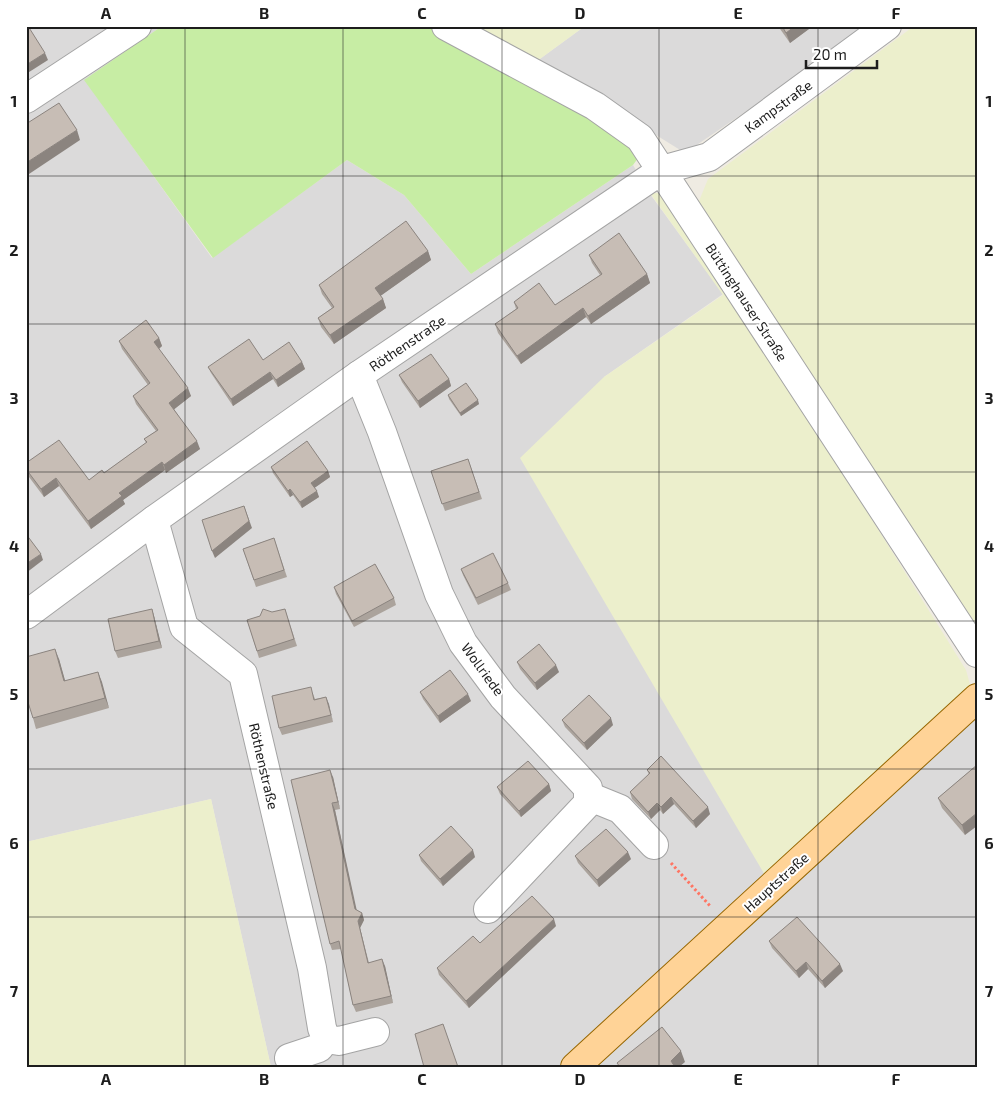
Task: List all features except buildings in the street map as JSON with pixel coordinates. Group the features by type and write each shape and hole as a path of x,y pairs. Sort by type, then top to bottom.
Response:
{"main road":[{"name":"Hauptstraße","path":"575,1067 977,698"}],"street":[{"path":"26,99 137,26"},
{"name":"Büttinghauser Straße","path":"446,26 595,106 640,138 977,653"},
{"name":"Kampstraße","path":"662,170 709,157 887,26"},
{"name":"Röthenstraße","path":"26,615 154,520 359,375 662,170"},
{"name":"Wollriede","path":"359,375 382,432 439,594 463,643 503,697 588,788 588,796"},
{"name":"Röthenstraße","path":"154,520 184,628 242,674 312,968 322,1028 326,1039"},
{"path":"488,909 588,803 588,796 620,809 654,845"},
{"path":"289,1058 319,1048 326,1039 339,1041 375,1032"}],"path":[{"path":"654,845 727,926"}],"shaded area":[{"path":"26,26 162,26 85,80 212,258 347,160 404,195 471,274 633,165 650,194 723,294 604,377 765,876 977,689 977,1067 271,1067 211,799 26,842"},
{"path":"585,26 871,26 685,153 537,61"}],"green space":[{"path":"162,26 427,26 618,129 641,154 633,165 471,274 404,195 347,160 213,258 84,80"},
{"path":"472,26 585,26 537,61"},
{"path":"914,26 977,26 977,626 697,206 708,179"},
{"path":"650,193 668,193 966,670 971,688 766,877 520,458 604,377 723,295"},
{"path":"211,799 271,1067 26,1067 26,842"}]}
